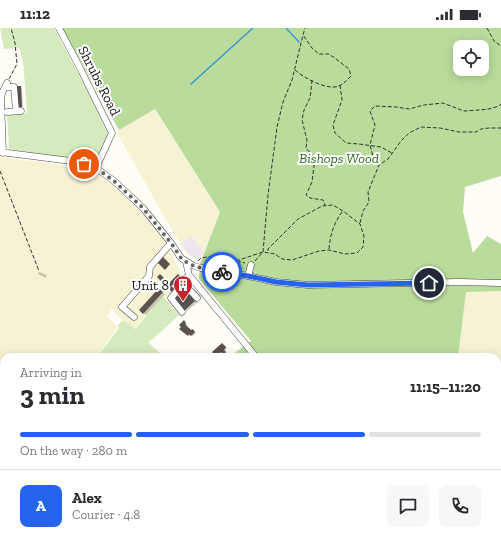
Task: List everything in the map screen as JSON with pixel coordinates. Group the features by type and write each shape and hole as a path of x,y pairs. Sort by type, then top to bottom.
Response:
{"street":[{"name":"Shrubs Road","path":"59,28 112,133 96,168"},
{"path":"7,112 18,111 14,87 6,85 2,93 1,101 1,153 71,161 96,168 114,181 143,208 181,258 196,266 276,282 308,285 459,282 501,283"},
{"path":"134,317 122,307 149,276 150,267 171,243"},
{"path":"186,262 190,275 253,353"},
{"path":"248,276 251,265"},
{"path":"182,312 171,298 177,293 190,275"},
{"path":"183,283 197,298"}],"path":[{"path":"6,85 17,64 15,43 11,28"},
{"path":"236,261 251,265 263,252 268,195 277,127 283,102 292,80 305,29 302,28"},
{"path":"487,28 494,41 501,46"},
{"path":"294,70 299,74 323,85 336,87 344,84 351,76 349,69 329,54 319,54 312,48 303,35"},
{"path":"312,80 310,98 304,110 302,120 306,148 314,158 312,182 306,195 310,198 322,200 325,206"},
{"path":"340,85 342,100 333,125 335,133 346,143 381,147 392,153"},
{"path":"379,165 374,160 370,145 375,125 370,110 375,106 409,109 424,105 444,103 464,111 489,109 501,104"},
{"path":"196,266 201,258 212,256 219,260 234,263 263,252 276,254 282,258 292,260 319,251 328,250 346,254 357,253 363,247 364,236 360,224 363,211 369,202 368,192 379,165 388,159 409,133 422,128 440,128 459,132 476,132 481,129 501,128"},
{"path":"0,171 39,271"},
{"path":"268,252 268,249 298,219 322,206 333,205 343,210 360,224"},
{"path":"328,250 332,230 343,210"}],"shaded area":[{"path":"154,109 220,212 204,253 192,236 180,244 117,133 119,130"},
{"path":"0,157 71,166 94,173 112,185 141,212 166,243 163,248 169,249 182,275 169,288 172,292 166,298 163,295 134,329 112,309 107,316 118,327 99,353 0,353"},
{"path":"192,236 204,253 198,260 189,255 180,244"},
{"path":"501,291 501,353 458,353 466,292"}],"green space":[{"path":"0,28 54,28 108,134 94,163 9,149 7,115 27,113 23,61 19,48 4,49"},
{"name":"Bishops Wood","path":"62,28 501,28 501,176 465,187 463,212 473,253 487,236 501,244 501,291 466,292 458,353 234,353 251,341 199,279 200,264 220,212 155,109 119,130"},
{"path":"163,296 179,315 150,341 149,343 160,353 100,353 119,328 118,325 123,320 135,329"}],"building":[{"path":"17,86 21,86 22,107 17,107"},
{"path":"163,257 170,264 165,270 157,262"},
{"path":"160,274 169,283 178,274 182,278 178,283 180,284 176,288 173,285 171,286 175,289 172,292 157,277"},
{"path":"159,288 163,292 143,314 139,310"},
{"path":"186,288 196,300 184,311 174,299"},
{"path":"184,320 186,323 185,324 195,332 191,336 189,334 188,336 179,329 181,327 179,325"},
{"path":"222,343 226,347 224,350 226,352 224,353 212,352"}],"waterway":[{"path":"191,84 253,28"},
{"path":"286,28 299,42"}],"way so far":[{"path":"84,164 96,168 114,181 143,208 171,243 176,252 186,262 201,268 222,272"}],"place":[{"name":"Unit 8","path":"183,302"}],"route":[{"path":"222,272 276,282 308,285 429,283"}]}
